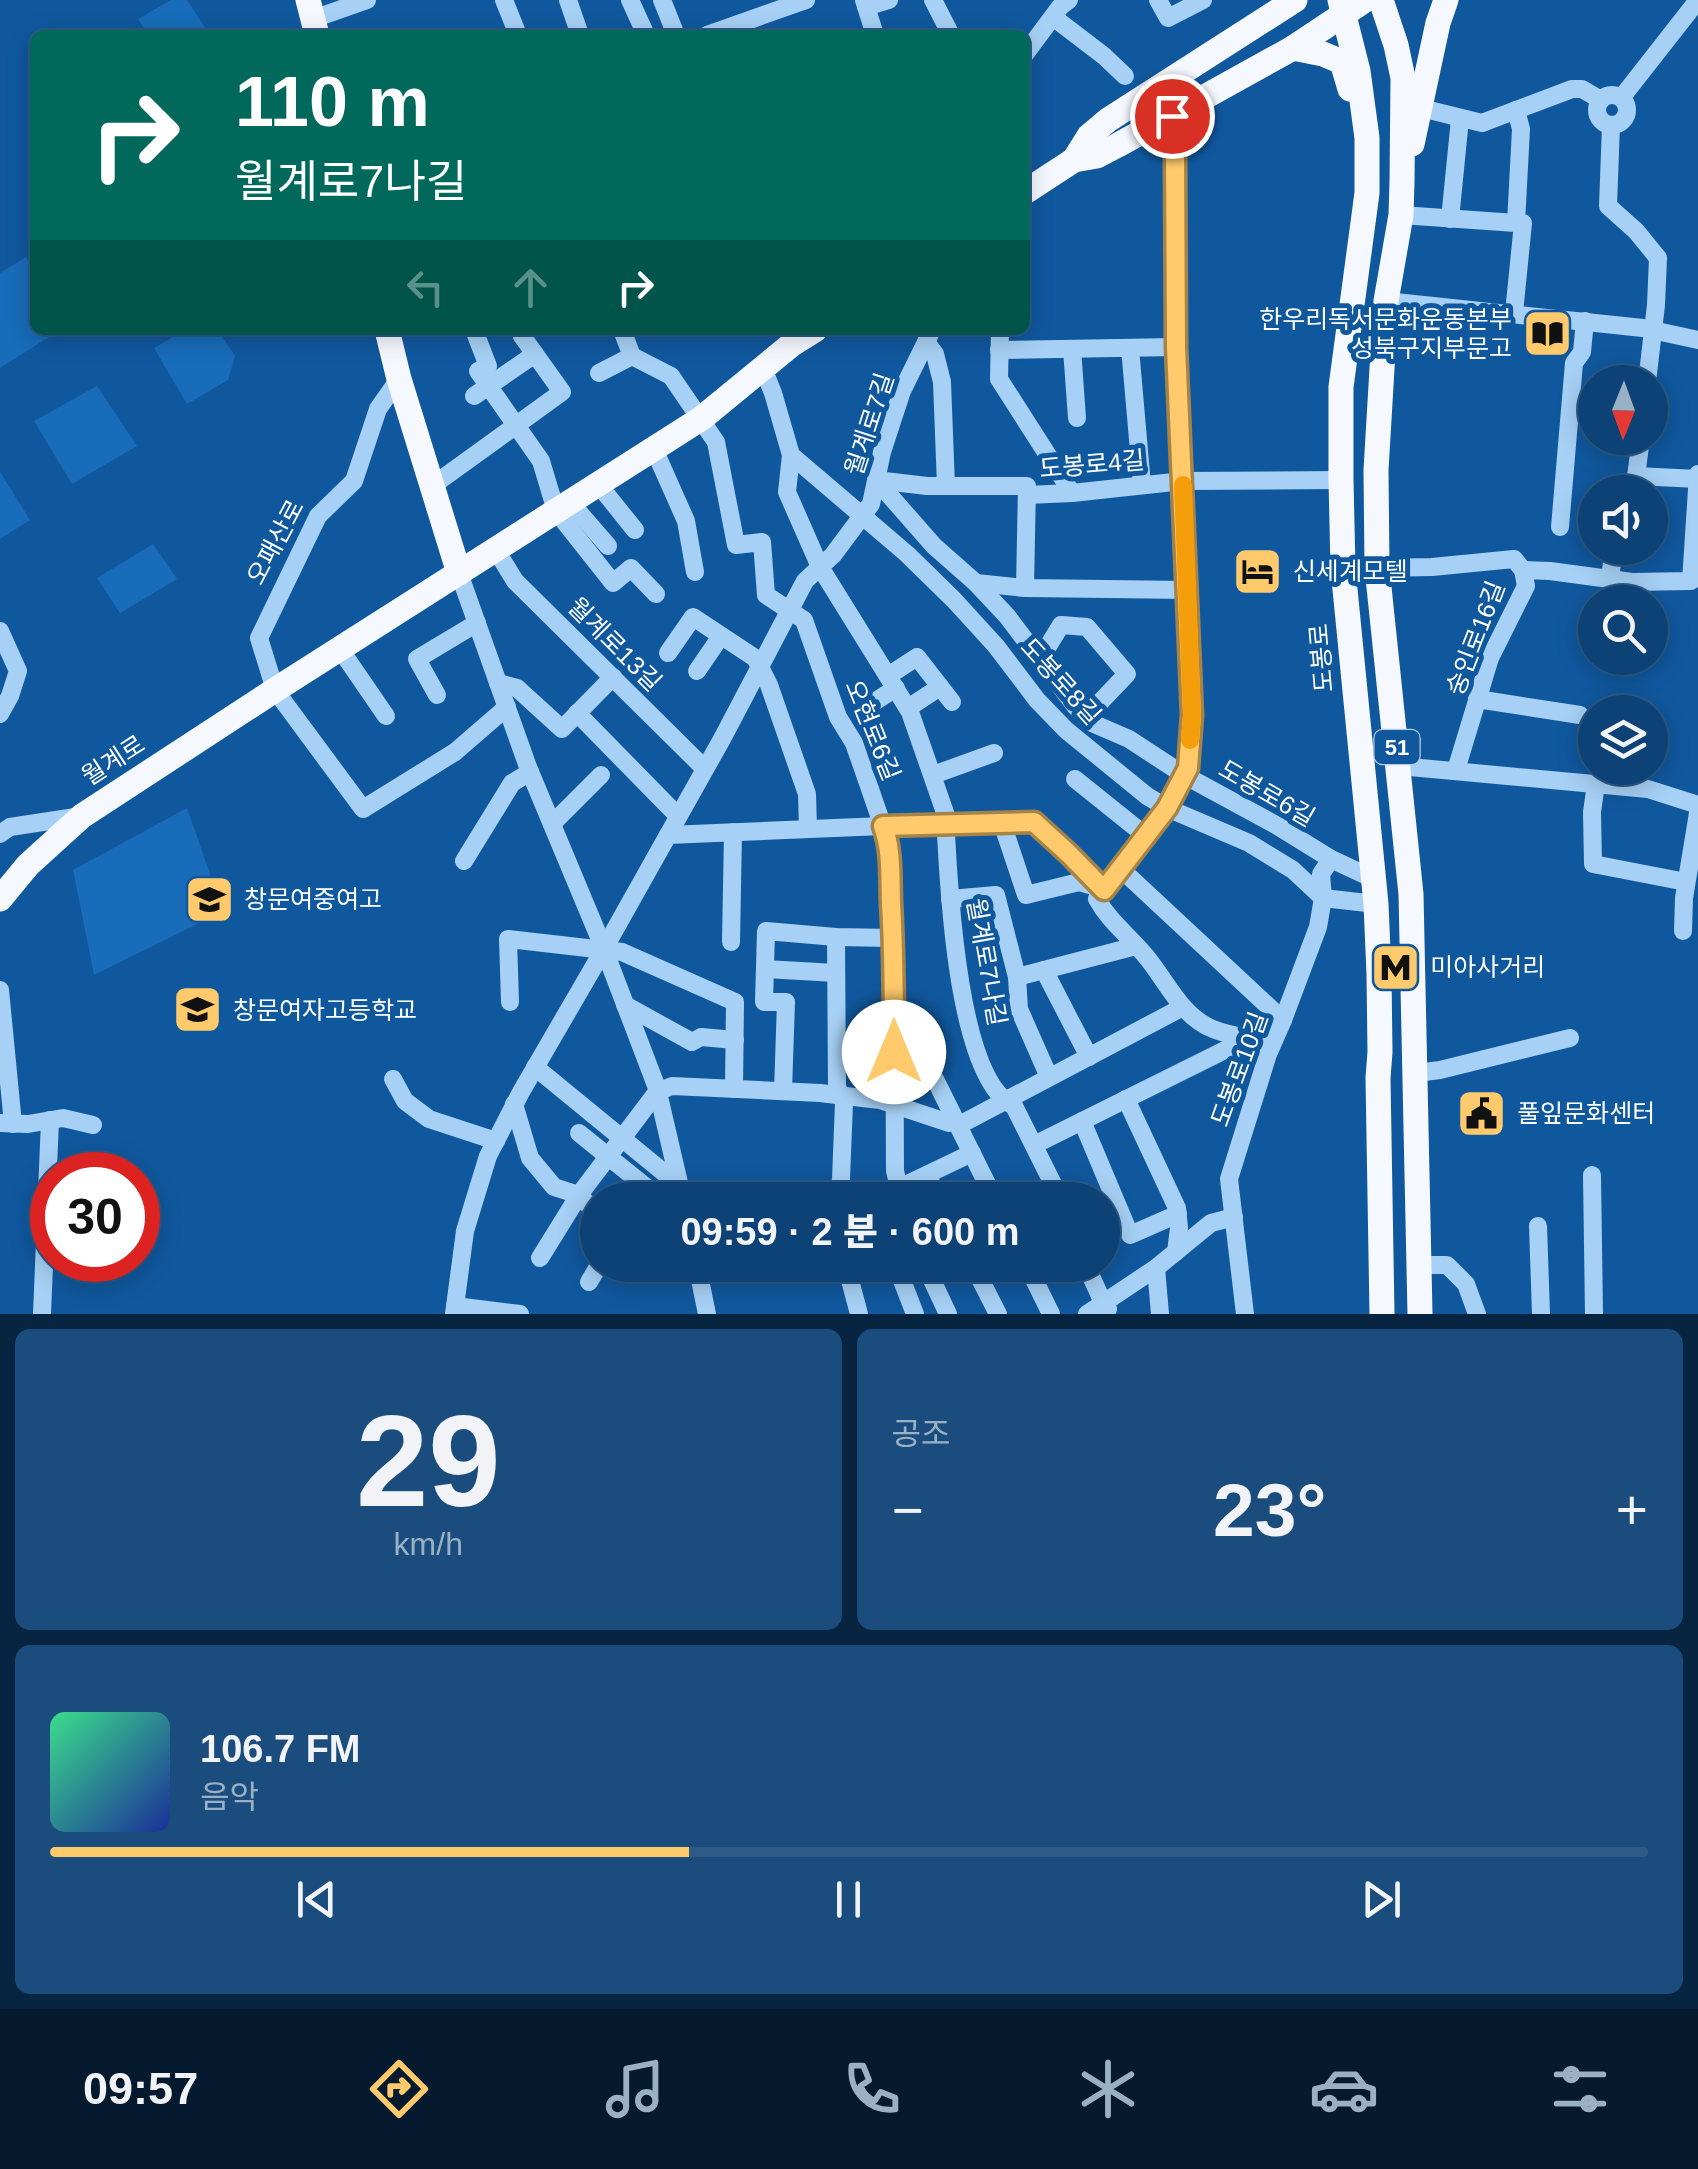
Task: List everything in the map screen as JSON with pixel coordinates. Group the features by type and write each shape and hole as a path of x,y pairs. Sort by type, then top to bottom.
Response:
{"main road":[{"path":"1074,160 1088,136 1108,120 1295,0"},
{"name":"51","path":"1381,0 1403,78 1401,215 1386,301 1376,470 1377,568 1412,914 1420,1314"},
{"path":"1402,182 1446,0"},
{"path":"1030,189 1074,160 1097,156 1293,48 1350,4"},
{"name":"도봉로","path":"1350,4 1367,138 1367,193 1341,387 1343,569 1377,930 1381,1314"},
{"path":"1293,48 1342,62 1357,120 1367,193"},
{"path":"390,335 399,378 459,573"},
{"name":"월계로","path":"0,898 82,816 702,418 808,335"}],"street":[{"path":"504,0 516,30"},
{"path":"568,0 578,30"},
{"path":"630,0 644,30"},
{"path":"662,0 674,30"},
{"path":"734,30 806,0"},
{"path":"873,30 865,4 889,0"},
{"path":"933,0 948,30"},
{"path":"1030,47 1069,0"},
{"path":"1158,0 1168,18 1202,0"},
{"path":"1622,97 1698,0"},
{"path":"313,18 358,2"},
{"path":"1053,17 1124,76"},
{"path":"1421,108 1482,123 1572,89 1582,89 1601,100"},
{"path":"1613,95 1622,97 1626,115 1618,124 1604,123 1597,112 1601,100 1613,95"},
{"path":"1516,110 1522,129 1516,223"},
{"path":"1172,116 1176,347 1192,715 1188,768 1167,808 1097,899 1194,1018 1212,1029 1273,1032"},
{"path":"1450,219 1460,119"},
{"path":"1611,125 1608,206 1636,230 1658,258 1649,365"},
{"path":"1401,215 1523,223 1514,313"},
{"path":"1386,301 1585,321 1698,340"},
{"path":"1560,528 1574,364 1582,352 1585,321"},
{"path":"476,335 488,366 478,372 481,391 517,426 542,461 563,507 625,598"},
{"path":"432,486 562,392 523,335"},
{"path":"624,335 632,356 671,376 702,418 716,442 736,545 762,542 766,595 790,610"},
{"path":"1000,335 999,379 1072,493"},
{"name":"월계로7길","path":"455,1310 466,1231 488,1156 705,769 805,580 833,555 871,504 882,452 902,392 929,336"},
{"name":"월계로7길","path":"929,336 942,382 946,486"},
{"path":"1000,350 1176,347"},
{"path":"1130,348 1142,484"},
{"path":"1072,349 1077,418"},
{"path":"481,391 534,354"},
{"path":"599,373 632,356"},
{"path":"763,368 774,392 791,455 787,492 820,567"},
{"name":"오패산로","path":"275,690 259,638 318,516 354,481 378,409 399,378"},
{"path":"654,448 686,522 695,572"},
{"name":"도봉로8길","path":"791,455 907,554 954,600 1066,730 1147,796 1249,844 1293,870 1323,898"},
{"path":"1668,480 1698,476"},
{"name":"숭인로16길","path":"1456,770 1490,658 1526,586 1522,570 1632,582 1690,581 1698,476"},
{"name":"도봉로4길","path":"876,480 946,486 1027,486 1025,588"},
{"name":"도봉로6길","path":"876,480 934,546 1007,616 1076,708 1092,723 1129,739 1276,825 1375,891"},
{"name":"도봉로4길","path":"1027,495 1183,481 1341,480"},
{"path":"598,484 635,530"},
{"path":"563,507 608,546"},
{"name":"월계로13길","path":"496,550 515,580 705,769"},
{"path":"1377,568 1514,559 1522,570"},
{"path":"1610,579 1612,565"},
{"name":"월계로7나길","path":"820,567 908,708 934,775 949,824 946,834 950,899 958,972 970,1023 997,1094 1014,1106 1052,1182"},
{"path":"612,584 630,568 656,594"},
{"path":"459,573 530,772 604,949 657,1092 678,1182"},
{"path":"976,583 1025,588 1188,590"},
{"name":"오현로6길","path":"790,610 804,620 838,716 854,743 888,841 898,1182"},
{"path":"668,653 692,617 754,658 769,685 808,794 808,829"},
{"path":"437,695 416,658 477,623"},
{"path":"1039,661 1061,625 1086,627 1127,674 1086,717"},
{"path":"0,630 18,671 0,714"},
{"path":"697,671 722,636"},
{"path":"340,649 386,716"},
{"path":"870,704 918,657 946,695 908,708"},
{"path":"498,683 517,688 562,730 612,678"},
{"path":"275,690 363,809 455,752 507,708"},
{"path":"1478,700 1578,716"},
{"path":"576,713 678,816"},
{"path":"934,775 994,752"},
{"path":"1399,766 1578,782"},
{"path":"464,861 512,784 530,772"},
{"path":"552,824 601,775"},
{"path":"1075,779 1146,836"},
{"path":"1596,785 1593,864 1686,882"},
{"path":"1606,785 1648,789 1698,809 1686,882 1683,931"},
{"path":"3,825 82,816"},
{"path":"668,835 1034,822 1104,890"},
{"name":"월계로7나길","path":"1002,823 1026,894 1079,882 1104,890"},
{"path":"731,942 733,832"},
{"name":"도봉로10길","path":"1244,1314 1228,1179 1273,1032 1318,927 1323,898 1321,874 1332,859"},
{"path":"1121,868 1273,1032"},
{"path":"1323,898 1349,901 1375,891"},
{"path":"950,899 996,895 1018,977 1019,1009 1050,1077"},
{"path":"783,1092 786,1002 764,1002 766,931 836,938 893,938"},
{"path":"836,938 836,1087 844,1103 840,1182"},
{"path":"510,1002 508,939 622,952 735,1002 734,1089"},
{"name":"월계로7나길","path":"1018,977 1136,946"},
{"path":"765,969 836,972"},
{"path":"1044,970 1089,1056"},
{"path":"0,990 6,1124 63,1118 93,1125"},
{"path":"625,1005 692,1042 701,1037 735,1040"},
{"path":"540,1258 579,1196 657,1092 672,1086 880,1100 949,1123 964,1122 1184,1007"},
{"path":"1034,1145 1229,1048 1273,1032"},
{"path":"1416,1073 1570,1038"},
{"path":"535,1067 623,1138 669,1182"},
{"path":"930,1069 986,1182"},
{"path":"393,1079 405,1100 429,1119 496,1141"},
{"path":"1126,1099 1177,1208 1176,1252"},
{"path":"514,1104 530,1158 554,1187 579,1196"},
{"path":"42,1314 50,1120"},
{"path":"1082,1121 1130,1235 1178,1214"},
{"path":"579,1133 640,1182"},
{"name":"오현로6길","path":"917,1182 972,1153"},
{"path":"927,1175 931,1182"},
{"path":"1592,1176 1594,1314"},
{"path":"1087,1314 1106,1308 1211,1223 1234,1217"},
{"path":"1538,1226 1541,1314"},
{"path":"1419,1264 1448,1265 1466,1284 1476,1314"},
{"path":"1156,1268 1160,1314"},
{"path":"700,1282 707,1314"},
{"path":"851,1282 859,1314"},
{"path":"902,1282 914,1314"},
{"path":"933,1282 948,1314"},
{"path":"982,1282 998,1314"},
{"path":"1035,1282 1051,1314"},
{"path":"1094,1282 1106,1308"},
{"path":"455,1310 520,1314"}],"shaded area":[{"path":"171,0 187,0 207,30 145,30 138,19"},
{"path":"26,257 30,263 30,335 52,335 0,368 0,273"},
{"path":"176,335 221,335 235,356 228,380 187,404 154,348"},
{"path":"97,386 137,446 72,484 34,421"},
{"path":"0,472 30,520 0,539"},
{"path":"153,544 177,579 120,613 97,578"},
{"path":"187,808 223,911 94,975 73,870"}],"slow traffic":[{"path":"1183,485 1190,740"}],"place":[{"name":"한우리독서문화운동본부 성북구지부문고","path":"1547,333"},
{"name":"신세계모텔","path":"1258,571"},
{"name":"창문여중여고","path":"209,899"},
{"name":"미아사거리","path":"1395,967"},
{"name":"창문여자고등학교","path":"198,1010"},
{"name":"풀잎문화센터","path":"1482,1113"}],"route":[{"path":"894,1052 890,870 883,826 1034,822 1104,890 1167,808 1188,768 1192,715 1176,347 1172,116"}]}
